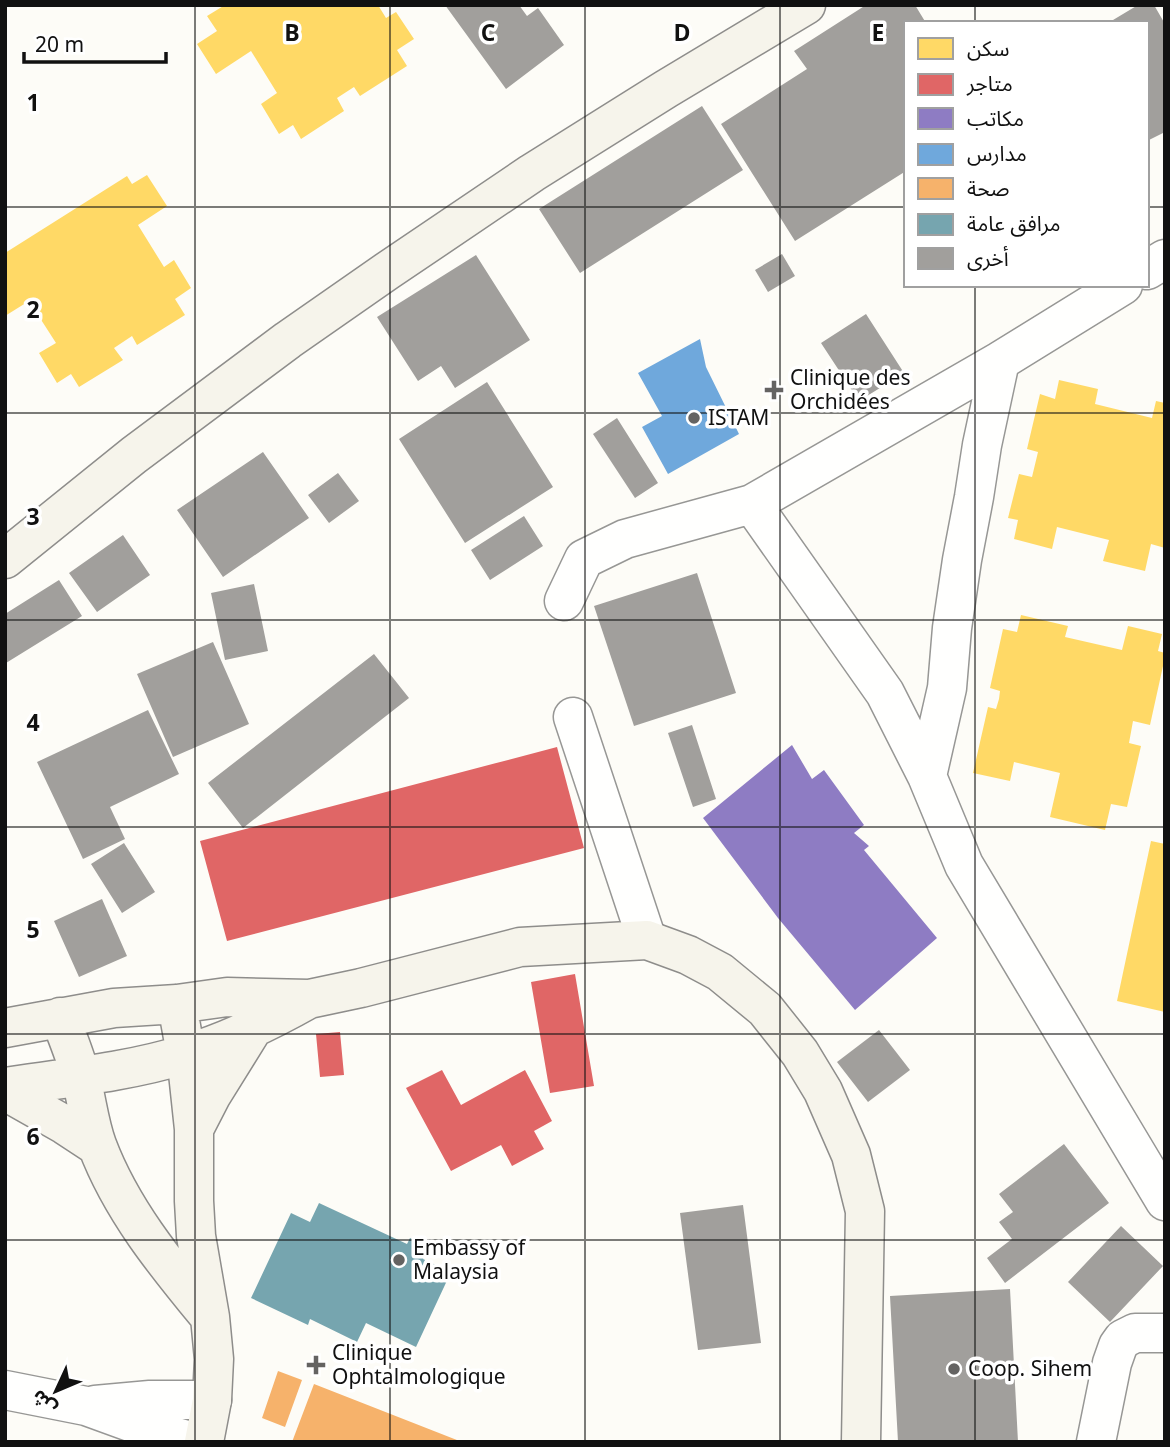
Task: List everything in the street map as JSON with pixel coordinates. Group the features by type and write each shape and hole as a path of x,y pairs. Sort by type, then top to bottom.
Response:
{"main road":[{"path":"5,559 134,455 288,340 387,271 544,166 806,5"},
{"path":"5,1028 114,1009 227,997 309,999 520,947 647,940 688,955 720,972 765,1009 800,1053 823,1091 851,1155 865,1210 861,1442"},
{"path":"5,1089 111,1072 186,1054 251,1030 309,999"},
{"path":"177,1004 186,1054 194,1129 196,1236 214,1359 212,1400 204,1442"},
{"path":"60,1017 74,1054 97,1146 108,1171 147,1238 209,1317"},
{"path":"194,1129 251,1030"},
{"path":"5,1089 97,1146"}],"street":[{"path":"1149,269 1165,259"},
{"path":"564,601 584,559 625,539 752,504 1000,361 1120,287"},
{"path":"927,776 947,688 951,628 962,560 1000,361"},
{"path":"752,504 885,693 927,776 964,865 1162,1187"},
{"path":"573,717 647,940"},
{"path":"1096,1442 1118,1346 1123,1339 1135,1333 1165,1333"},
{"path":"5,1390 86,1406 194,1442"},
{"path":"86,1406 212,1400"}],"building: سكن":[{"path":"225,5 378,5 386,18 396,12 414,39 397,50 407,66 360,96 354,87 337,98 344,111 301,139 293,125 279,134 261,104 277,93 251,51 216,74 197,44 217,31 207,16"},
{"path":"147,175 167,206 138,225 164,267 174,260 191,288 175,299 185,315 137,345 132,336 114,348 123,360 79,387 71,374 57,383 39,353 56,343 29,301 5,316 5,253 127,176 132,184"},
{"path":"1059,380 1098,389 1095,404 1152,418 1156,401 1165,403 1165,548 1151,544 1145,571 1103,561 1109,540 1057,527 1052,549 1014,539 1018,520 1008,518 1019,474 1032,477 1038,452 1027,449 1040,394 1055,399"},
{"path":"1021,615 1068,626 1065,637 1122,650 1128,626 1162,634 1158,651 1165,653 1165,657 1150,725 1133,721 1129,743 1141,746 1127,807 1111,804 1105,830 1050,817 1060,773 1014,762 1010,781 973,773 988,707 996,709 999,699 1000,691 990,688 1003,629 1017,632"},
{"path":"1151,841 1165,844 1165,1012 1117,1001"}],"building: متاجر":[{"path":"557,747 584,848 227,941 200,841"},
{"path":"575,974 594,1086 550,1093 531,982"},
{"path":"340,1032 344,1075 320,1077 316,1034"},
{"path":"442,1070 461,1105 525,1070 552,1121 534,1131 544,1149 512,1166 501,1145 451,1171 406,1088"}],"building: مكاتب":[{"path":"792,745 812,779 824,770 864,825 854,833 869,846 864,850 937,938 855,1010 778,918 703,818"}],"building: مدارس":[{"path":"700,339 706,367 739,434 668,474 642,427 662,416 638,373"}],"building: صحة":[{"path":"278,1371 302,1380 285,1427 262,1418"},
{"path":"314,1384 462,1442 292,1442"}],"building: مرافق عامة":[{"path":"319,1203 407,1244 410,1238 428,1247 423,1259 451,1272 416,1347 366,1323 357,1342 310,1319 308,1325 251,1298 291,1213 310,1222"}],"building: أخرى":[{"path":"445,5 519,5 527,16 538,8 564,45 506,89"},
{"path":"866,5 915,5 925,21 904,21 904,172 795,241 721,124 807,69 794,51"},
{"path":"1138,5 1154,5 1165,24 1165,132 1149,140 1149,21 1111,21"},
{"path":"702,106 743,170 580,273 539,209"},
{"path":"782,254 795,276 768,292 755,270"},
{"path":"476,255 530,340 455,388 441,366 418,381 377,317"},
{"path":"866,314 904,373 859,401 821,343"},
{"path":"487,382 553,487 465,543 399,439"},
{"path":"617,418 658,483 635,498 593,434"},
{"path":"263,452 309,518 223,577 177,510"},
{"path":"338,473 359,501 329,523 308,495"},
{"path":"524,516 543,546 490,580 471,550"},
{"path":"123,535 150,575 97,612 69,573"},
{"path":"697,573 736,693 634,726 594,606"},
{"path":"59,580 82,616 6,663 5,614"},
{"path":"254,584 268,651 225,660 211,593"},
{"path":"213,642 249,724 173,757 137,674"},
{"path":"374,654 409,698 243,828 208,783"},
{"path":"148,710 179,774 110,807 125,839 83,859 37,762"},
{"path":"692,725 716,799 693,807 668,733"},
{"path":"124,843 155,892 122,913 91,864"},
{"path":"102,899 127,956 79,977 54,921"},
{"path":"879,1030 910,1070 868,1102 837,1062"},
{"path":"1064,1144 1109,1203 1005,1283 987,1258 1012,1239 999,1222 1013,1212 999,1194"},
{"path":"743,1205 761,1343 698,1350 680,1213"},
{"path":"1121,1226 1163,1266 1110,1322 1068,1282"},
{"name":"Coop. Sihem","path":"1010,1289 1018,1442 898,1442 890,1296"}],"place":[{"name":"Clinique des Orchidées","path":"774,390"},
{"name":"ISTAM","path":"694,418"},
{"name":"Embassy of Malaysia","path":"399,1260"},
{"name":"Clinique Ophtalmologique","path":"316,1365"},
{"name":"Coop. Sihem","path":"954,1369"}]}
